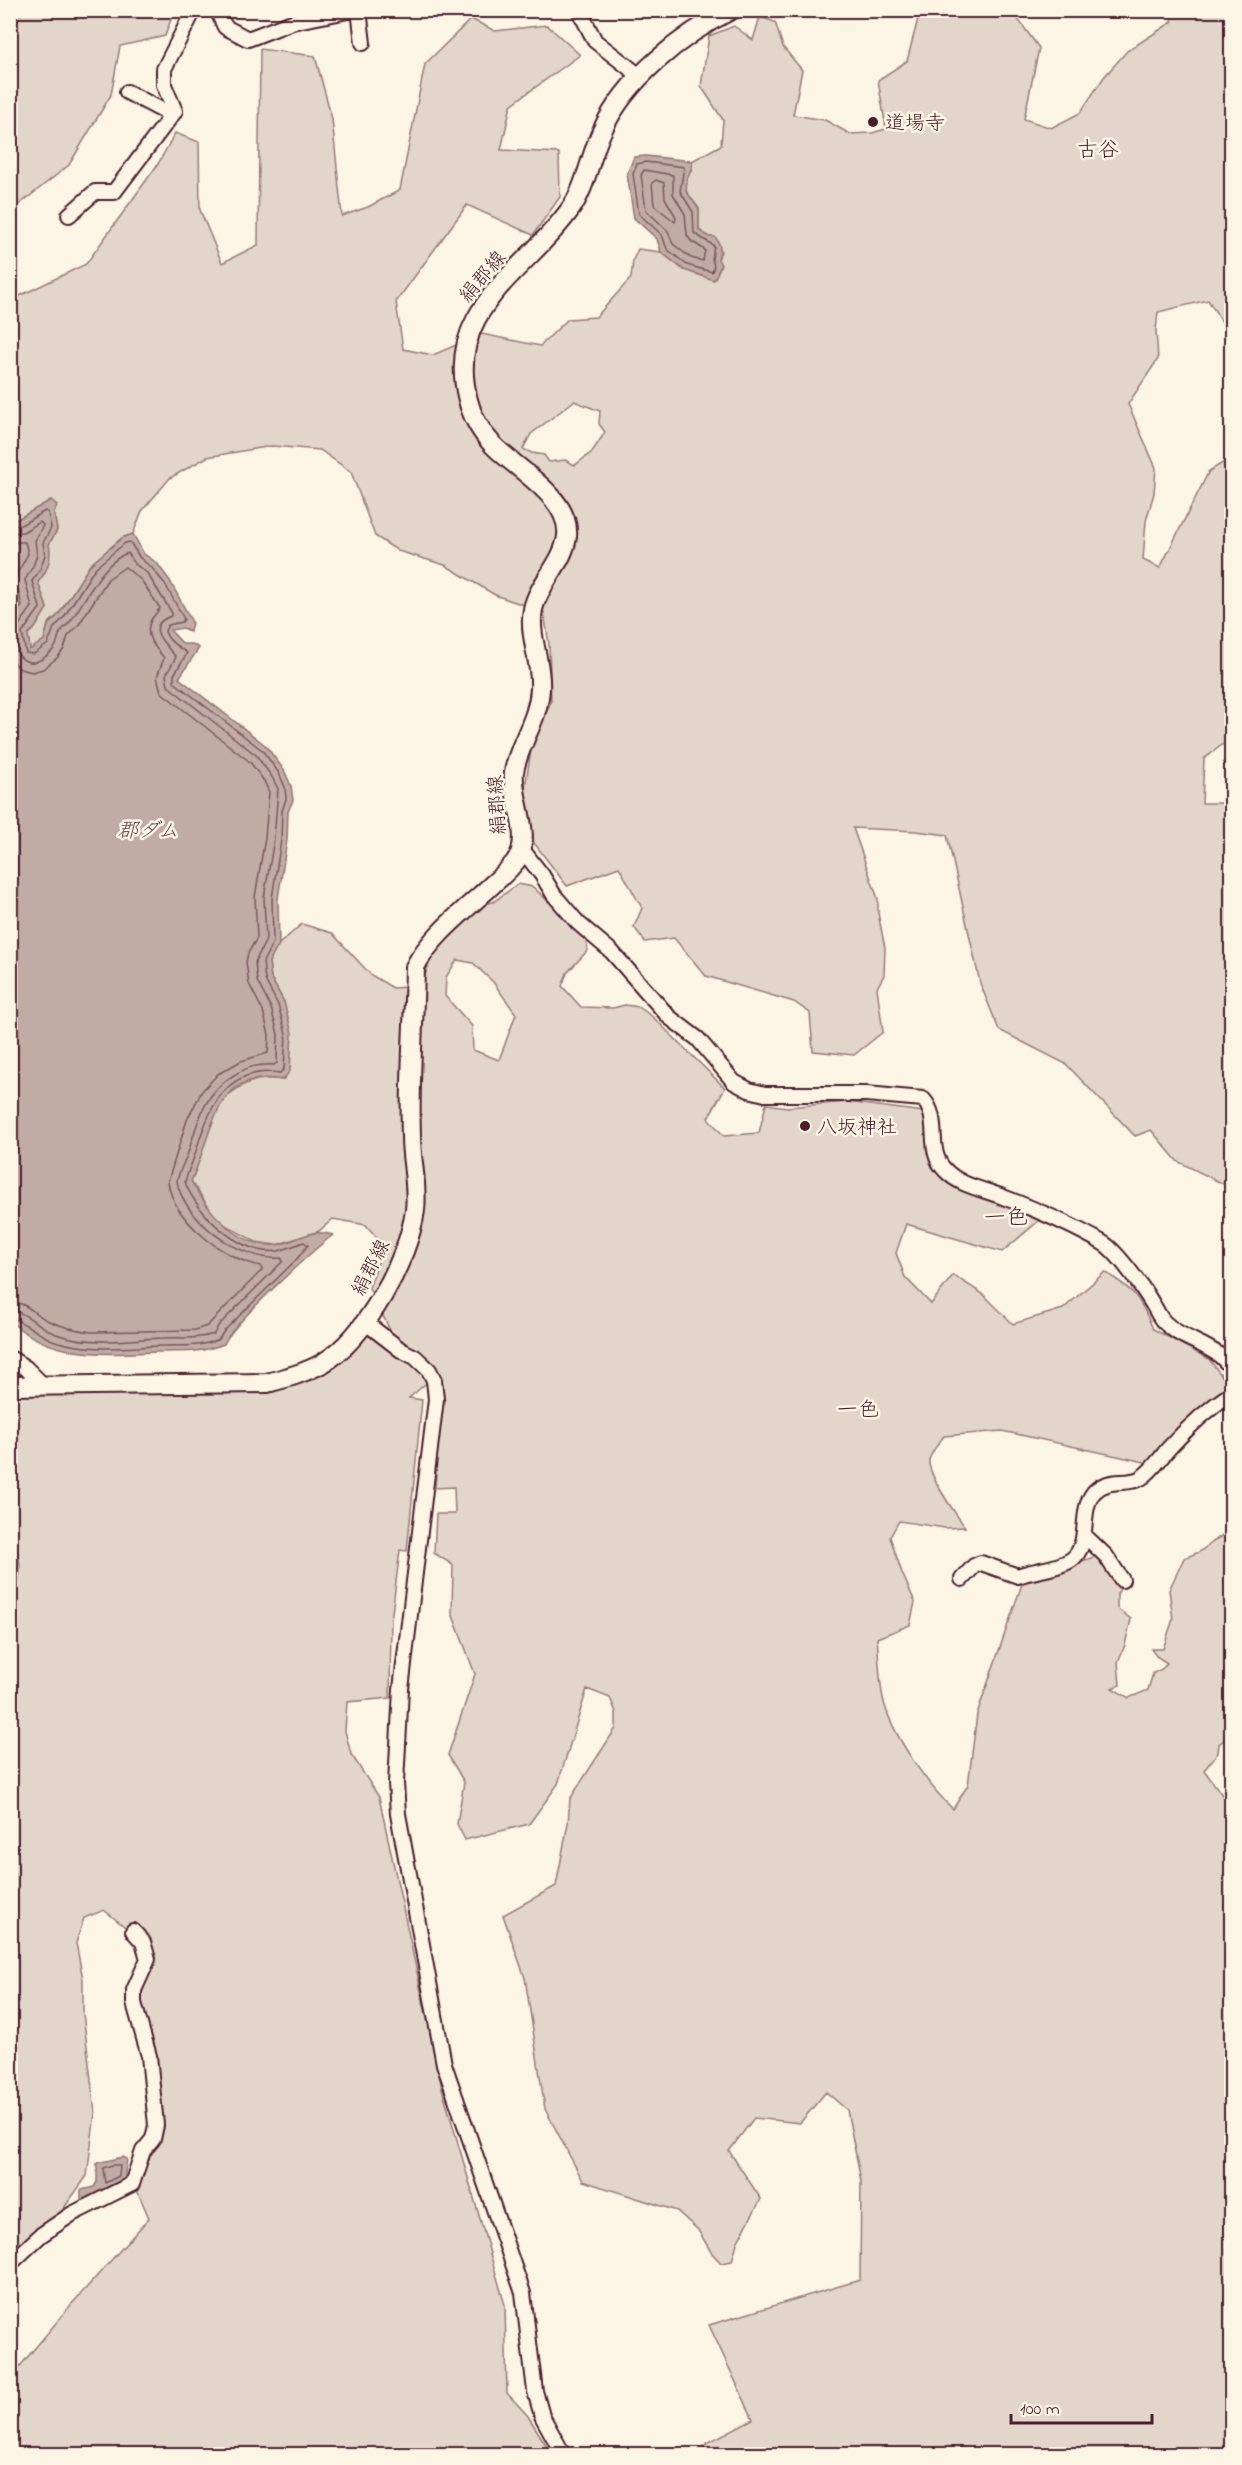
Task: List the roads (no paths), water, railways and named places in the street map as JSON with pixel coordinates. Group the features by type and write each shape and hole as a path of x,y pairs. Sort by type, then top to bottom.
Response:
{"main road":[{"name":"絹郡線","path":"10,1386 267,1383 297,1375 324,1362 366,1323 398,1265 410,1236 415,1208 411,1137 415,967 429,946 518,858 521,848 521,832 514,769 538,709 540,687 533,643 534,607 543,583 564,550 567,533 565,517 557,502 492,444 475,421 467,398 466,345 478,312 570,210 599,137 618,100 684,38 731,10"}],"street":[{"path":"69,214 95,192 114,192 175,111 164,84 164,69 194,10"},
{"path":"217,10 225,27 248,39 292,22 353,10"},
{"path":"359,10 363,42"},
{"path":"579,10 595,41 641,77"},
{"path":"127,92 171,115"},
{"path":"521,848 543,876 554,895 578,923 612,952 669,1017 698,1039 734,1082 748,1090 765,1094 866,1094 923,1099 930,1107 933,1118 933,1142 937,1159 945,1170 973,1187 1022,1205 1106,1245 1145,1292 1162,1321 1185,1338 1219,1355 1232,1368"},
{"path":"366,1323 401,1350 415,1357 429,1370 434,1380 436,1399 401,1689 396,1783 398,1814 444,2064 523,2293 536,2391 542,2416 563,2454"},
{"path":"10,1358 26,1368 44,1386"},
{"path":"962,1579 974,1566 981,1563 1013,1576 1061,1565 1073,1559 1084,1535 1085,1518 1093,1493 1107,1484 1139,1479 1194,1423 1232,1393"},
{"path":"1084,1535 1106,1556 1122,1580"},
{"path":"10,2264 41,2235 72,2214 132,2184 143,2151 153,2139 156,2125 153,2092 134,1990 148,1959 143,1942 133,1930"}],"water":[{"path":"646,156 692,161 686,191 699,209 699,230 709,237 715,237 720,247 718,259 721,265 714,280 684,270 661,252 657,239 634,218 627,174 634,157"},
{"name":"郡ダム","path":"51,500 57,505 54,513 57,530 49,544 48,564 38,582 47,608 35,628 28,634 30,650 44,640 48,625 59,614 90,565 122,538 133,534 144,554 157,563 170,581 192,622 190,632 183,628 170,630 183,644 192,644 199,648 179,678 265,745 284,770 291,786 293,800 288,812 287,840 278,899 279,944 269,962 271,978 284,1002 292,1033 290,1071 283,1080 260,1079 242,1084 228,1095 211,1126 191,1181 215,1215 236,1234 249,1240 275,1245 309,1234 333,1235 257,1305 230,1334 224,1344 206,1349 117,1353 79,1352 44,1343 11,1322 11,520 18,519"},
{"path":"123,2157 127,2159 124,2180 86,2201 81,2200 81,2190 94,2187 97,2182 97,2163"}],"place":[{"name":"道場寺","path":"873,122"},
{"name":"八坂神社","path":"805,1126"}],"district":[{"name":"古谷","path":"1098,149"},
{"name":"一色","path":"1006,1216"},
{"name":"一色","path":"858,1409"}]}
